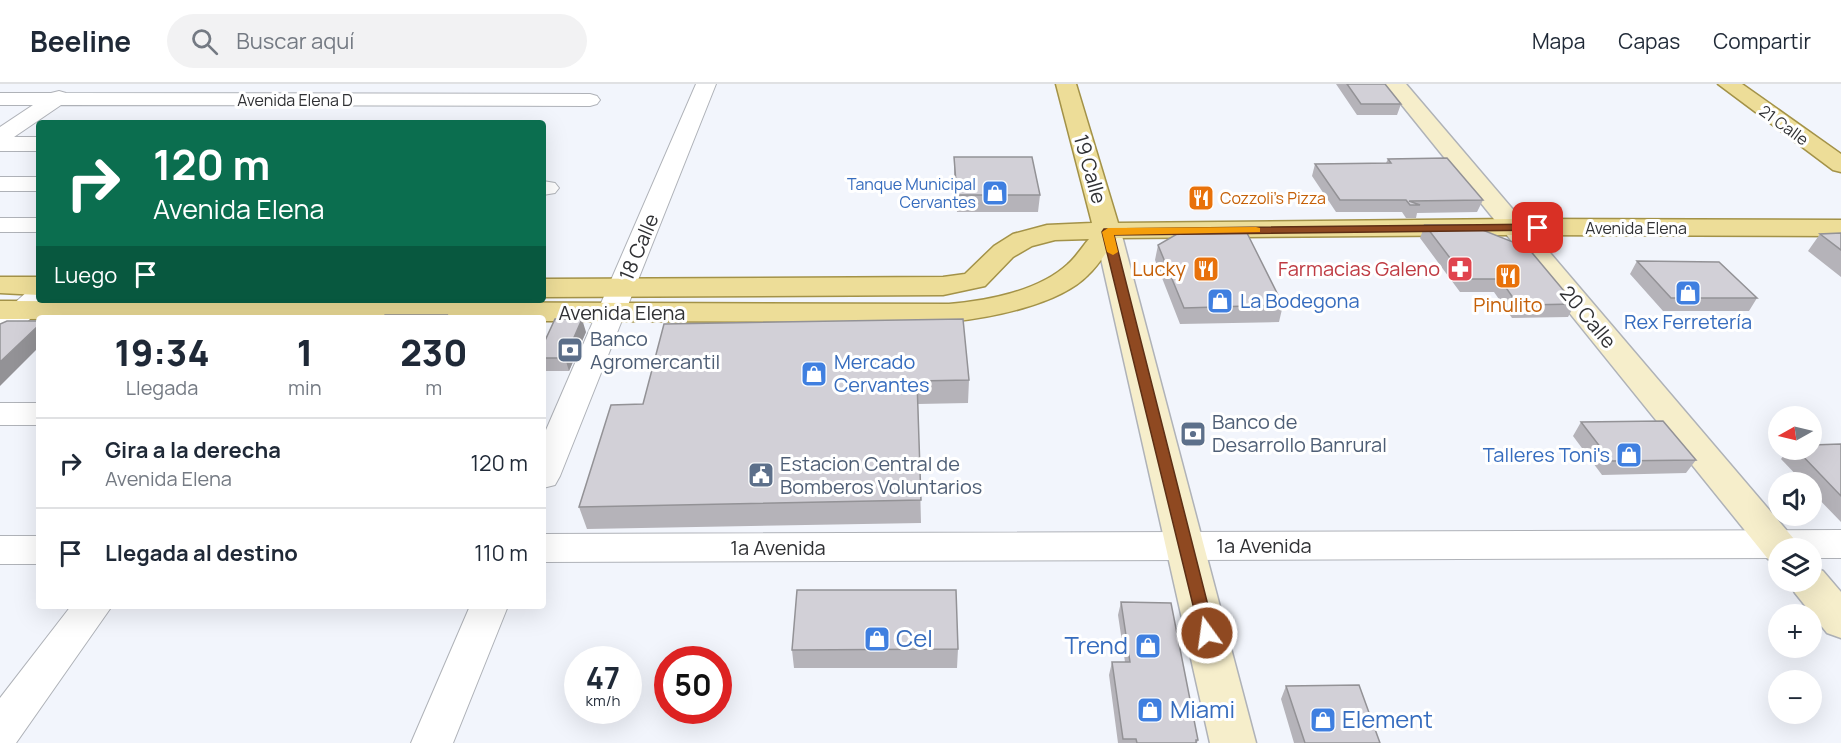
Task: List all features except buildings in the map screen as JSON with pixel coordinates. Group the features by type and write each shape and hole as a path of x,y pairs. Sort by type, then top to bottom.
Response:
{"main road":[{"name":"19 Calle","path":"1066,84 1108,232 1233,743"},
{"name":"20 Calle","path":"1395,84 1772,538"},
{"name":"21 Calle","path":"1728,84 1841,165"},
{"name":"Avenida Elena","path":"21,305 315,310 616,301 943,286 974,280 994,265 1007,248 1046,232 1841,228"},
{"name":"Avenida Elena","path":"546,289 616,301 909,315 982,310 1013,302 1060,283 1078,270 1108,232"},
{"path":"0,285 36,286"},
{"path":"1817,592 1841,621"}],"street":[{"path":"0,137 79,84"},
{"path":"240,120 281,84"},
{"path":"463,120 491,84"},
{"name":"18 Calle","path":"546,461 556,412 616,301 706,84"},
{"name":"Avenida Elena D","path":"0,99 590,100"},
{"path":"0,144 36,144"},
{"path":"0,184 36,184"},
{"path":"0,225 36,225"},
{"path":"0,331 21,305"},
{"path":"0,414 36,414"},
{"name":"1a Avenida","path":"1822,545 1841,544"},
{"name":"1a Avenida","path":"546,548 1768,546"},
{"path":"0,550 36,550"},
{"path":"0,731 91,609"},
{"path":"432,743 488,609"}],"slow traffic":[{"path":"1113,252 1108,232 1256,230"}],"place":[{"name":"Tanque Municipal Cervantes","path":"995,193"},
{"name":"Cozzoli's Pizza","path":"1201,198"},
{"name":"Lucky","path":"1206,269"},
{"name":"Farmacias Galeno","path":"1460,269"},
{"name":"Pinulito","path":"1508,276"},
{"name":"Rex Ferretería","path":"1688,293"},
{"name":"La Bodegona","path":"1220,301"},
{"name":"Banco Agromercantil","path":"570,350"},
{"name":"Mercado Cervantes","path":"814,374"},
{"name":"Banco de Desarrollo Banrural","path":"1193,434"},
{"name":"Talleres Toni's","path":"1629,455"},
{"name":"Estacion Central de Bomberos Voluntarios","path":"761,475"},
{"name":"Cel","path":"877,639"},
{"name":"Trend","path":"1148,646"},
{"name":"Miami","path":"1150,710"},
{"name":"Element","path":"1323,720"}],"route":[{"path":"1207,633 1108,232 1538,228"}]}
